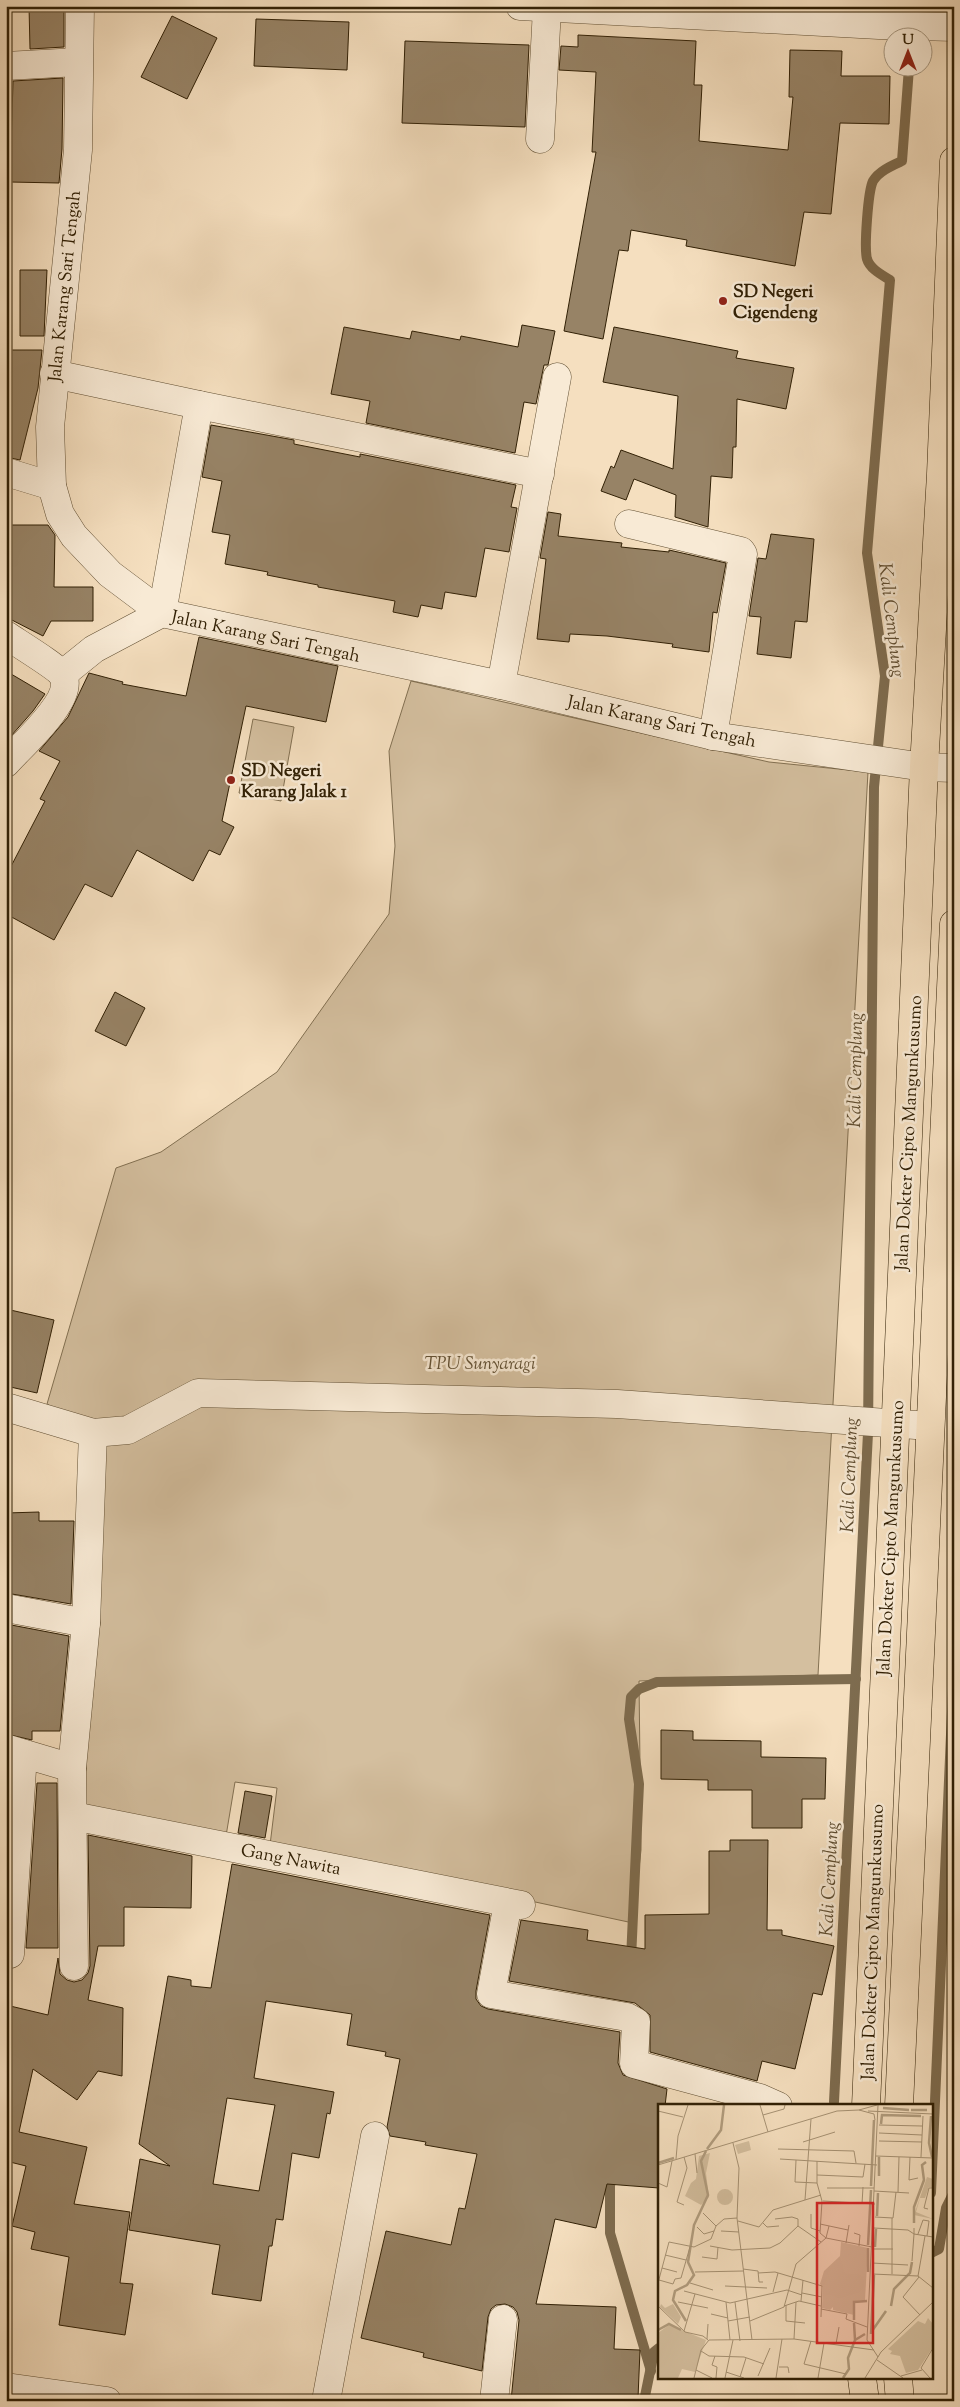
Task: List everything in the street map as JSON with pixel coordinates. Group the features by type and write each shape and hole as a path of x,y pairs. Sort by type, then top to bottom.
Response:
{"main road":[{"name":"Jalan Dokter Cipto Mangunkusumo","path":"866,2104 875,1422 924,767 941,474 954,161"},
{"name":"Jalan Dokter Cipto Mangunkusumo","path":"899,2104 930,1426 947,1217 954,924"},
{"path":"862,2380 865,2401"},
{"path":"898,2380 899,2400"}],"street":[{"name":"Jalan Karang Sari Tengah","path":"80,6 78,150 54,374 50,427 52,486 60,514 89,554 110,574 162,614 500,686 713,736 924,767 954,768"},
{"path":"520,6 548,9 771,13 883,25 950,27"},
{"path":"540,139 548,9"},
{"path":"6,66 78,62"},
{"path":"54,374 540,474"},
{"path":"500,686 557,377"},
{"path":"63,674 94,650 162,614 199,405"},
{"path":"6,472 52,486"},
{"path":"629,524 741,551 743,554 713,736"},
{"path":"6,635 63,674 66,686 64,694 53,711 6,762"},
{"path":"6,1407 93,1433 128,1430 198,1393 617,1404 930,1426"},
{"path":"74,1966 72,1768 86,1623 93,1433"},
{"path":"6,1608 86,1623"},
{"path":"10,1954 15,1751 72,1768"},
{"name":"Gang Nawita","path":"73,1816 515,1904 491,1994 627,2018 636,2022 634,2064 760,2098 774,2104"},
{"path":"326,2401 375,2136"},
{"path":"494,2401 503,2319"},
{"path":"6,2387 107,2401"},
{"path":"895,2401 899,2400"}],"green space":[{"name":"TPU Sunyaragi","path":"411,681 769,762 868,772 818,1675 639,1681 641,1850 633,1923 270,1845 277,1788 235,1782 226,1836 83,1811 106,1440 47,1404 116,1168 161,1152 277,1072 389,914 395,846 389,751"},
{"path":"253,719 294,727 281,801 239,793"}],"building":[{"path":"29,6 64,6 64,47 30,49"},
{"path":"172,16 217,38 187,99 141,77"},
{"path":"256,19 349,22 347,70 254,66"},
{"path":"578,35 696,41 694,85 702,85 699,141 788,150 793,97 789,97 790,50 842,51 841,76 882,76 882,78 890,78 889,124 840,123 831,214 804,212 795,266 686,246 687,240 631,230 628,251 619,250 603,339 564,331 596,152 592,152 596,72 559,70 561,46 578,47"},
{"path":"405,41 529,45 525,127 402,123"},
{"path":"63,78 62,149 59,183 10,182 13,81"},
{"path":"20,270 47,270 44,336 20,336"},
{"path":"522,325 555,331 548,365 544,365 536,404 524,402 515,453 366,423 370,401 331,394 344,327 410,339 412,331 460,340 461,336 518,347"},
{"path":"614,327 738,351 736,358 794,368 786,409 737,399 736,447 733,447 732,478 711,476 708,527 675,517 676,495 634,479 626,500 601,491 611,466 614,468 621,450 673,469 678,396 603,382"},
{"path":"6,350 42,350 38,388 20,460 6,457"},
{"path":"211,425 294,440 294,444 360,457 360,454 516,485 511,507 517,508 509,552 485,548 476,597 445,592 442,609 421,605 418,617 393,612 395,601 318,587 318,585 267,575 268,572 225,564 230,535 212,532 222,481 202,477"},
{"path":"548,512 561,514 558,536 622,543 621,547 669,552 669,550 726,563 717,613 713,612 709,652 672,647 673,644 607,636 570,634 569,642 537,639 546,559 540,558"},
{"path":"6,525 48,525 55,535 54,587 93,587 93,621 51,621 43,636 6,617"},
{"path":"771,534 814,539 807,622 795,621 791,658 757,654 761,617 749,616 758,558 766,559"},
{"path":"199,637 338,666 326,722 246,706 222,821 234,827 220,855 209,850 193,881 137,850 112,897 85,884 54,940 6,914 6,876 45,801 40,799 60,761 39,751 68,717 89,673 123,682 122,684 186,696"},
{"path":"6,671 45,694 11,736 6,733"},
{"path":"115,992 145,1008 126,1046 95,1031"},
{"path":"6,1309 54,1320 37,1393 6,1386"},
{"path":"39,1512 39,1521 74,1521 71,1604 6,1593 6,1513"},
{"path":"6,1624 69,1636 60,1731 32,1731 32,1740 6,1734"},
{"path":"661,1730 693,1731 693,1740 761,1741 761,1757 826,1758 825,1799 802,1799 802,1828 752,1828 752,1790 708,1790 708,1780 661,1779"},
{"path":"37,1783 57,1783 58,1948 26,1948"},
{"path":"245,1791 272,1796 265,1838 238,1833"},
{"path":"88,1835 192,1856 191,1908 124,1907 124,1946 98,1946 88,2000 123,2008 122,2076 98,2071 77,2100 33,2069 19,2132 87,2147 74,2204 130,2212 120,2283 133,2284 125,2335 59,2325 69,2257 31,2249 35,2232 12,2226 26,2166 6,2161 6,2005 48,2015 58,1958 60,1974 67,1980 74,1982 82,1980 88,1973 90,1966"},
{"path":"730,1840 768,1840 767,1930 782,1930 782,1935 834,1946 822,1995 813,1993 795,2069 762,2061 757,2081 650,2052 650,2015 635,2003 509,1981 521,1920 588,1930 587,1940 645,1949 645,1915 709,1914 709,1851 730,1851"},
{"path":"232,1864 490,1915 476,1991 476,1999 481,2006 488,2009 620,2032 618,2063 623,2075 667,2089 665,2104 658,2104 658,2188 607,2184 596,2228 555,2219 536,2304 616,2307 614,2349 640,2350 638,2398 633,2398 633,2401 511,2401 519,2320 517,2312 513,2307 505,2304 496,2305 491,2309 488,2317 482,2371 423,2357 424,2353 361,2338 386,2231 451,2245 459,2208 465,2209 477,2154 425,2145 426,2142 390,2136 387,2127 400,2059 385,2056 386,2052 347,2045 352,2014 266,2001 254,2078 334,2092 330,2114 327,2113 319,2158 292,2153 283,2220 276,2219 272,2246 269,2246 261,2301 212,2294 220,2245 129,2230 140,2159 170,2166 139,2144 168,1976 191,1980 191,1986 211,1988","holes":["227,2098 275,2105 259,2191 213,2184"]}],"waterway":[{"name":"Kali Cemplung","path":"913,24 915,6"},
{"name":"Kali Cemplung","path":"834,2102 868,1433 874,787 885,676 867,553 890,280 869,263 866,253 866,232 873,181 882,172 902,161 908,78"},
{"path":"932,2170 954,1666"},
{"path":"631,1959 639,1784 629,1719 631,1697 639,1689 657,1682 856,1679"},
{"path":"612,2173 610,2186 610,2233 651,2371"},
{"path":"932,2252 939,2249 946,2208 954,2192"},
{"path":"644,2401 654,2352 658,2349"}],"place":[{"name":"SD Negeri Cigendeng","path":"723,301"},
{"name":"SD Negeri Karang Jalak 1","path":"231,780"}]}
